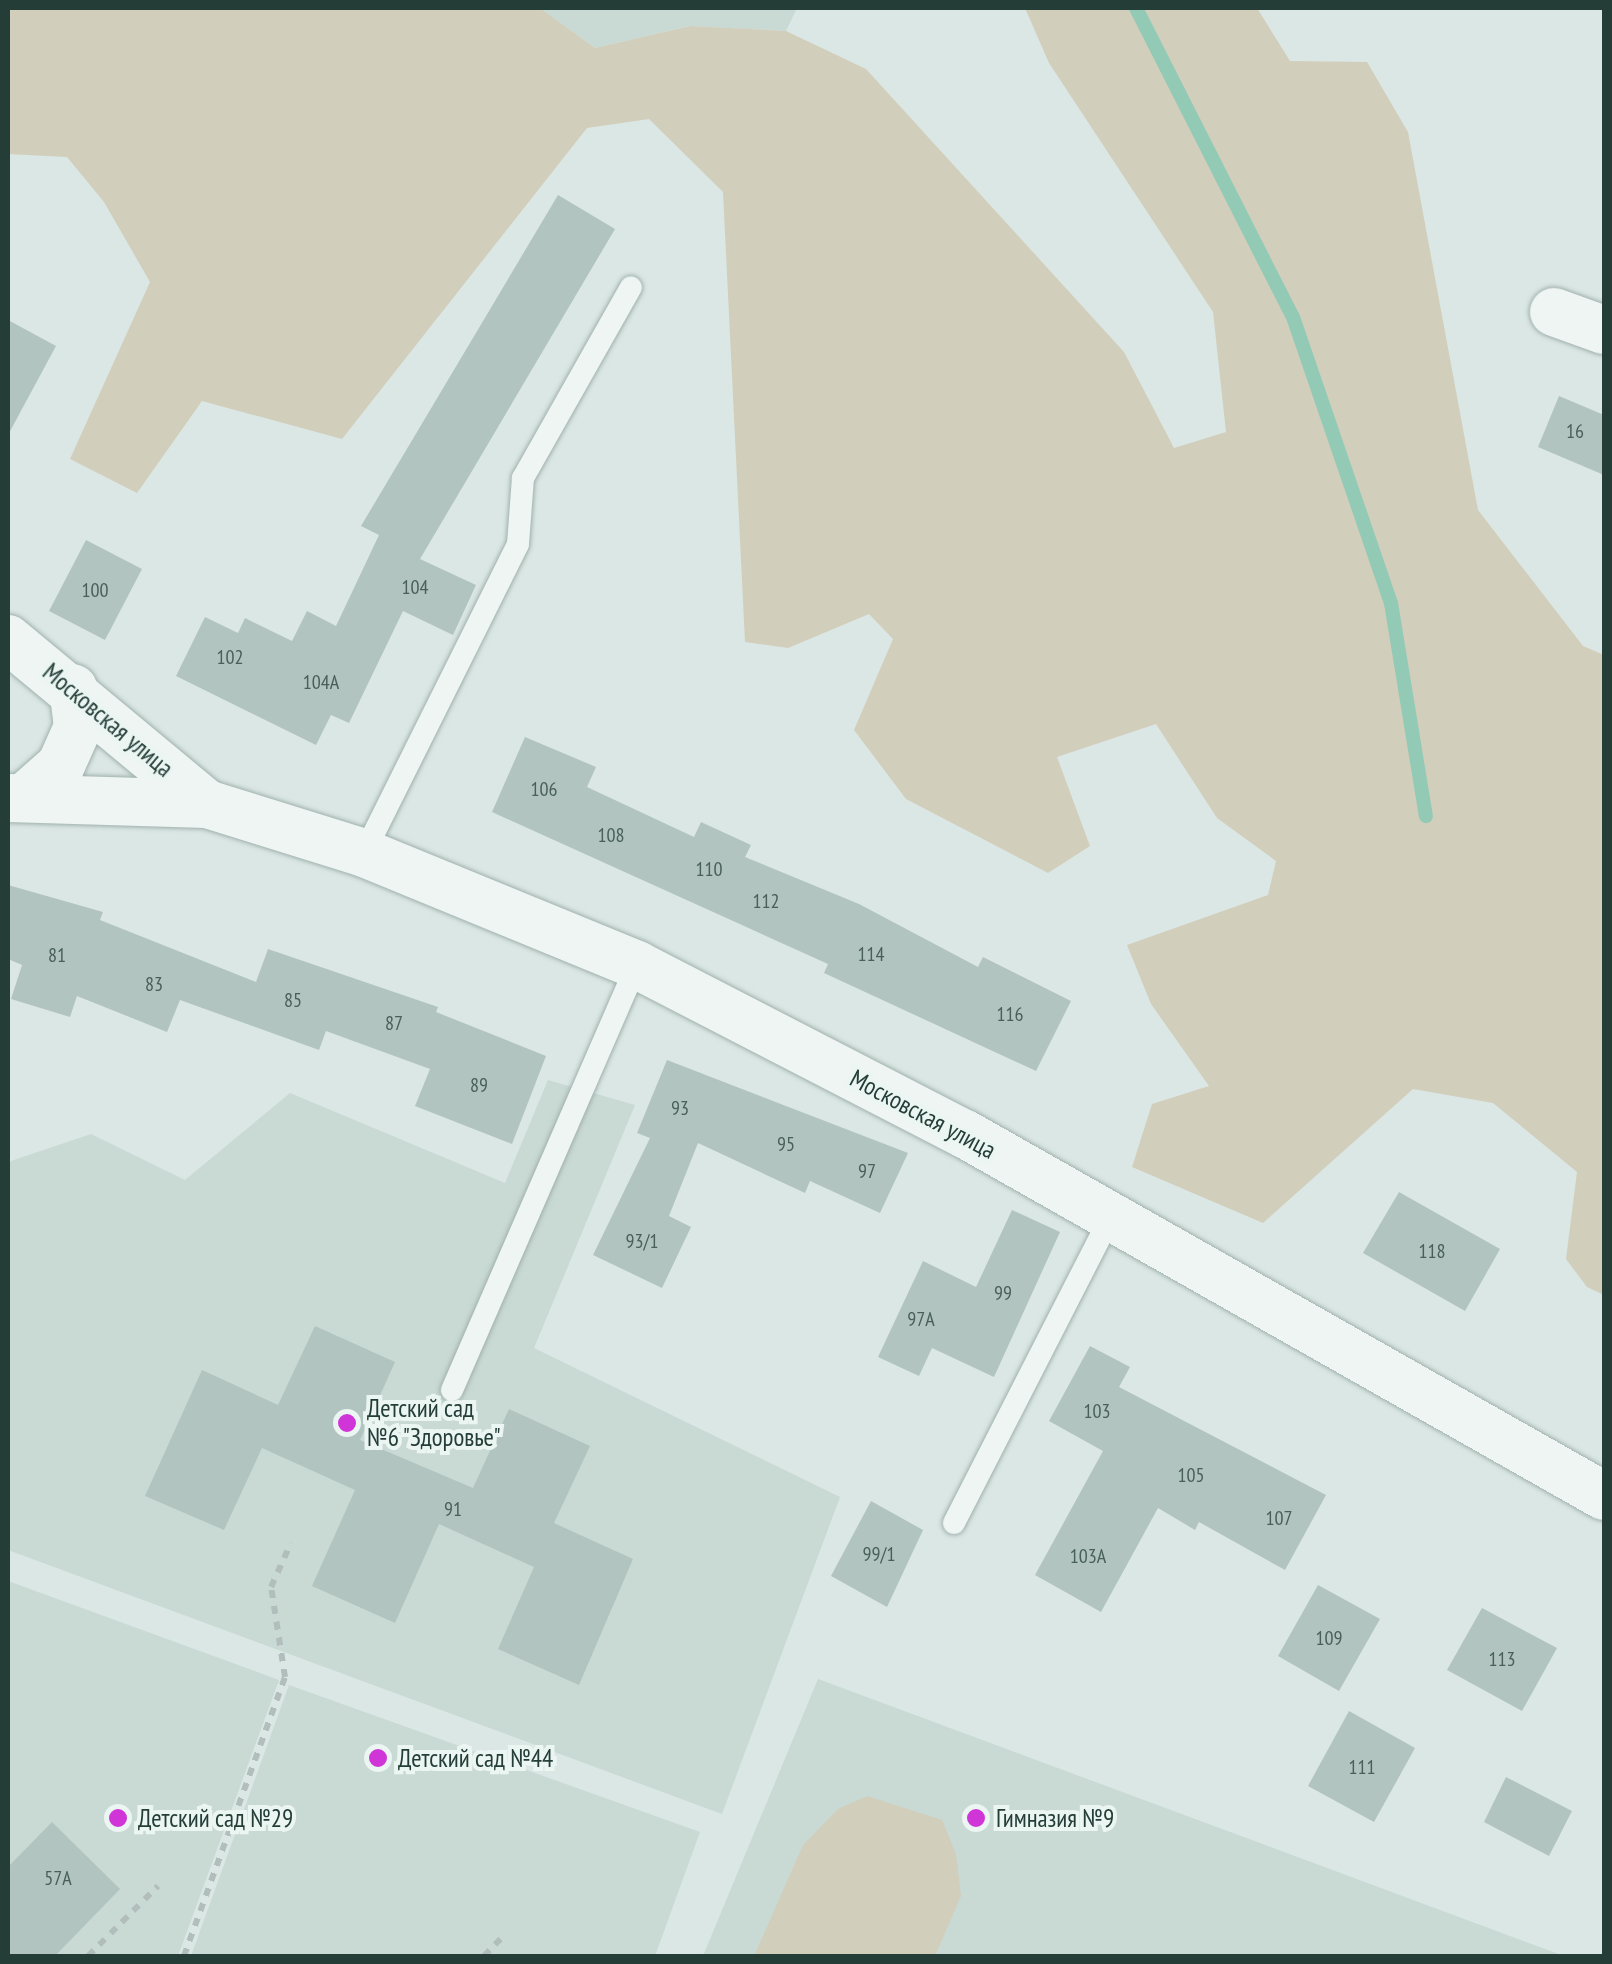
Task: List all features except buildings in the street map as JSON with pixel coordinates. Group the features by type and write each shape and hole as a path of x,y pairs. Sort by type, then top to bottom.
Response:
{"street":[{"path":"1554,312 1604,330"},
{"name":"Московская улица","path":"8,639 73,688 207,804"},
{"path":"16,798 61,765 78,727 73,688"},
{"name":"Московская улица","path":"16,798 207,804 364,852 637,965 1111,1216 1604,1496"}],"lane":[{"path":"364,852 518,544 523,478 631,287"},
{"path":"452,1390 637,965"},
{"path":"954,1523 1111,1216"}],"path":[{"path":"184,1956 285,1677 272,1587 291,1543"},
{"path":"88,1956 158,1886"},
{"path":"484,1956 505,1934"}],"shaded area":[{"path":"8,8 540,8 595,48 690,26 786,31 866,69 1124,352 1174,448 1226,432 1213,312 1049,63 1025,8 1257,8 1290,61 1367,62 1408,132 1478,510 1583,646 1604,655 1604,1295 1587,1287 1566,1259 1577,1172 1493,1103 1413,1089 1263,1223 1132,1167 1152,1104 1209,1086 1151,1004 1127,945 1268,895 1276,861 1217,818 1156,724 1057,757 1090,846 1048,873 906,799 854,730 893,639 869,614 788,648 745,642 723,192 649,119 587,128 342,439 202,401 137,493 70,459 150,282 104,202 67,157 8,154"},
{"path":"540,8 797,8 786,31 689,26 595,48"},
{"name":"Детский сад №6 \"Здоровье\"","path":"548,1080 635,1105 534,1348 840,1497 722,1814 8,1550 8,1162 91,1134 185,1180 290,1093 505,1183"},
{"name":"Детский сад №29","path":"8,1581 279,1680 178,1956 8,1956"},
{"name":"Гимназия №9","path":"818,1679 1564,1956 703,1956"},
{"name":"Детский сад №44","path":"289,1685 700,1832 655,1956 191,1956"},
{"path":"867,1796 942,1820 956,1854 961,1896 935,1956 754,1956 803,1845 838,1809"}],"waterway":[{"path":"1136,8 1293,317 1391,603 1426,816"}],"place":[{"name":"Детский сад №6 \"Здоровье\"","path":"347,1423"},
{"name":"Детский сад №44","path":"378,1758"},
{"name":"Детский сад №29","path":"118,1818"},
{"name":"Гимназия №9","path":"976,1818"}]}
